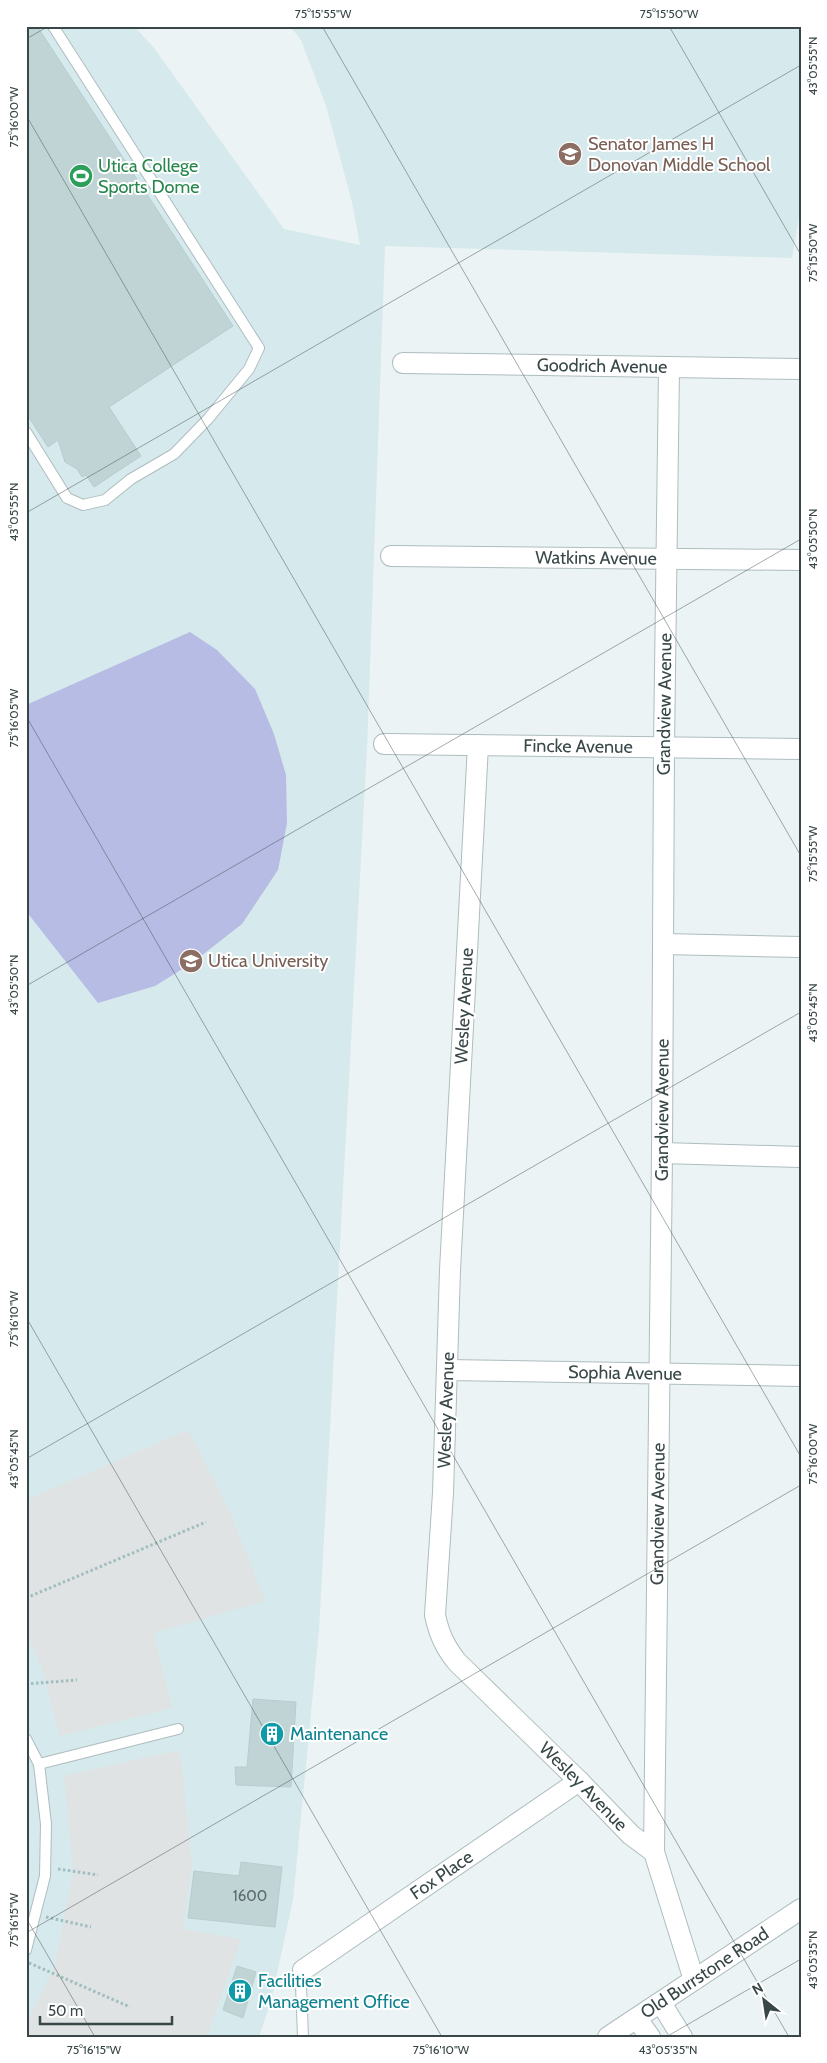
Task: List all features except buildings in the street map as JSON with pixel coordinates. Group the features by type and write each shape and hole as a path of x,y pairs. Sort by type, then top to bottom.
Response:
{"street":[{"name":"Goodrich Avenue","path":"403,364 801,370"},
{"name":"Grandview Avenue","path":"654,1852 669,368"},
{"name":"Watkins Avenue","path":"391,556 801,560"},
{"name":"Fincke Avenue","path":"384,744 801,749"},
{"name":"Wesley Avenue","path":"478,745 450,1270 444,1493 435,1615 438,1631 445,1647 457,1662 631,1835 654,1852"},
{"path":"664,944 801,947"},
{"path":"662,1153 801,1157"},
{"name":"Sophia Avenue","path":"447,1370 801,1376"},
{"name":"Fox Place","path":"303,1970 579,1782"},
{"path":"654,1852 694,1980"},
{"name":"Old Burrstone Road","path":"608,2037 801,1908"},
{"path":"661,2003 682,2037"},
{"path":"637,2019 650,2037"}],"lane":[{"path":"26,432 67,498 83,505 104,500 132,479 174,454 250,369 259,348 53,26"},
{"path":"39,1764 178,1730"},
{"path":"26,1739 39,1764 46,1824 45,1876 26,1950"},
{"path":"303,1970 300,1985 303,2037"}],"path":[{"path":"26,1598 206,1522"},
{"path":"26,1684 77,1680"},
{"path":"45,1865 98,1876"},
{"path":"36,1914 91,1926"},
{"path":"26,1962 130,2007"}],"shaded area":[{"name":"Utica University","path":"26,26 134,26 154,48 284,229 360,245 352,202 326,106 301,40 290,26 801,26 801,206 792,258 385,246 367,748 319,1630 293,1900 271,2001 259,2037 26,2037"},
{"path":"190,632 217,650 255,689 274,734 286,775 287,823 278,870 242,924 192,963 155,986 98,1003 26,911 26,705"},
{"path":"188,1430 231,1515 265,1601 154,1633 172,1708 60,1736 42,1669 26,1632 26,1500"},
{"path":"180,1750 192,1864 183,1929 241,1939 207,2037 26,2037 26,2024 55,1965 73,1872 64,1776"}],"place":[{"name":"Senator James H Donovan Middle School","path":"570,154"},
{"name":"Utica College Sports Dome","path":"81,176"},
{"name":"Utica University","path":"191,961"},
{"name":"Maintenance","path":"272,1734"},
{"name":"Facilities Management Office","path":"240,1991"}]}
